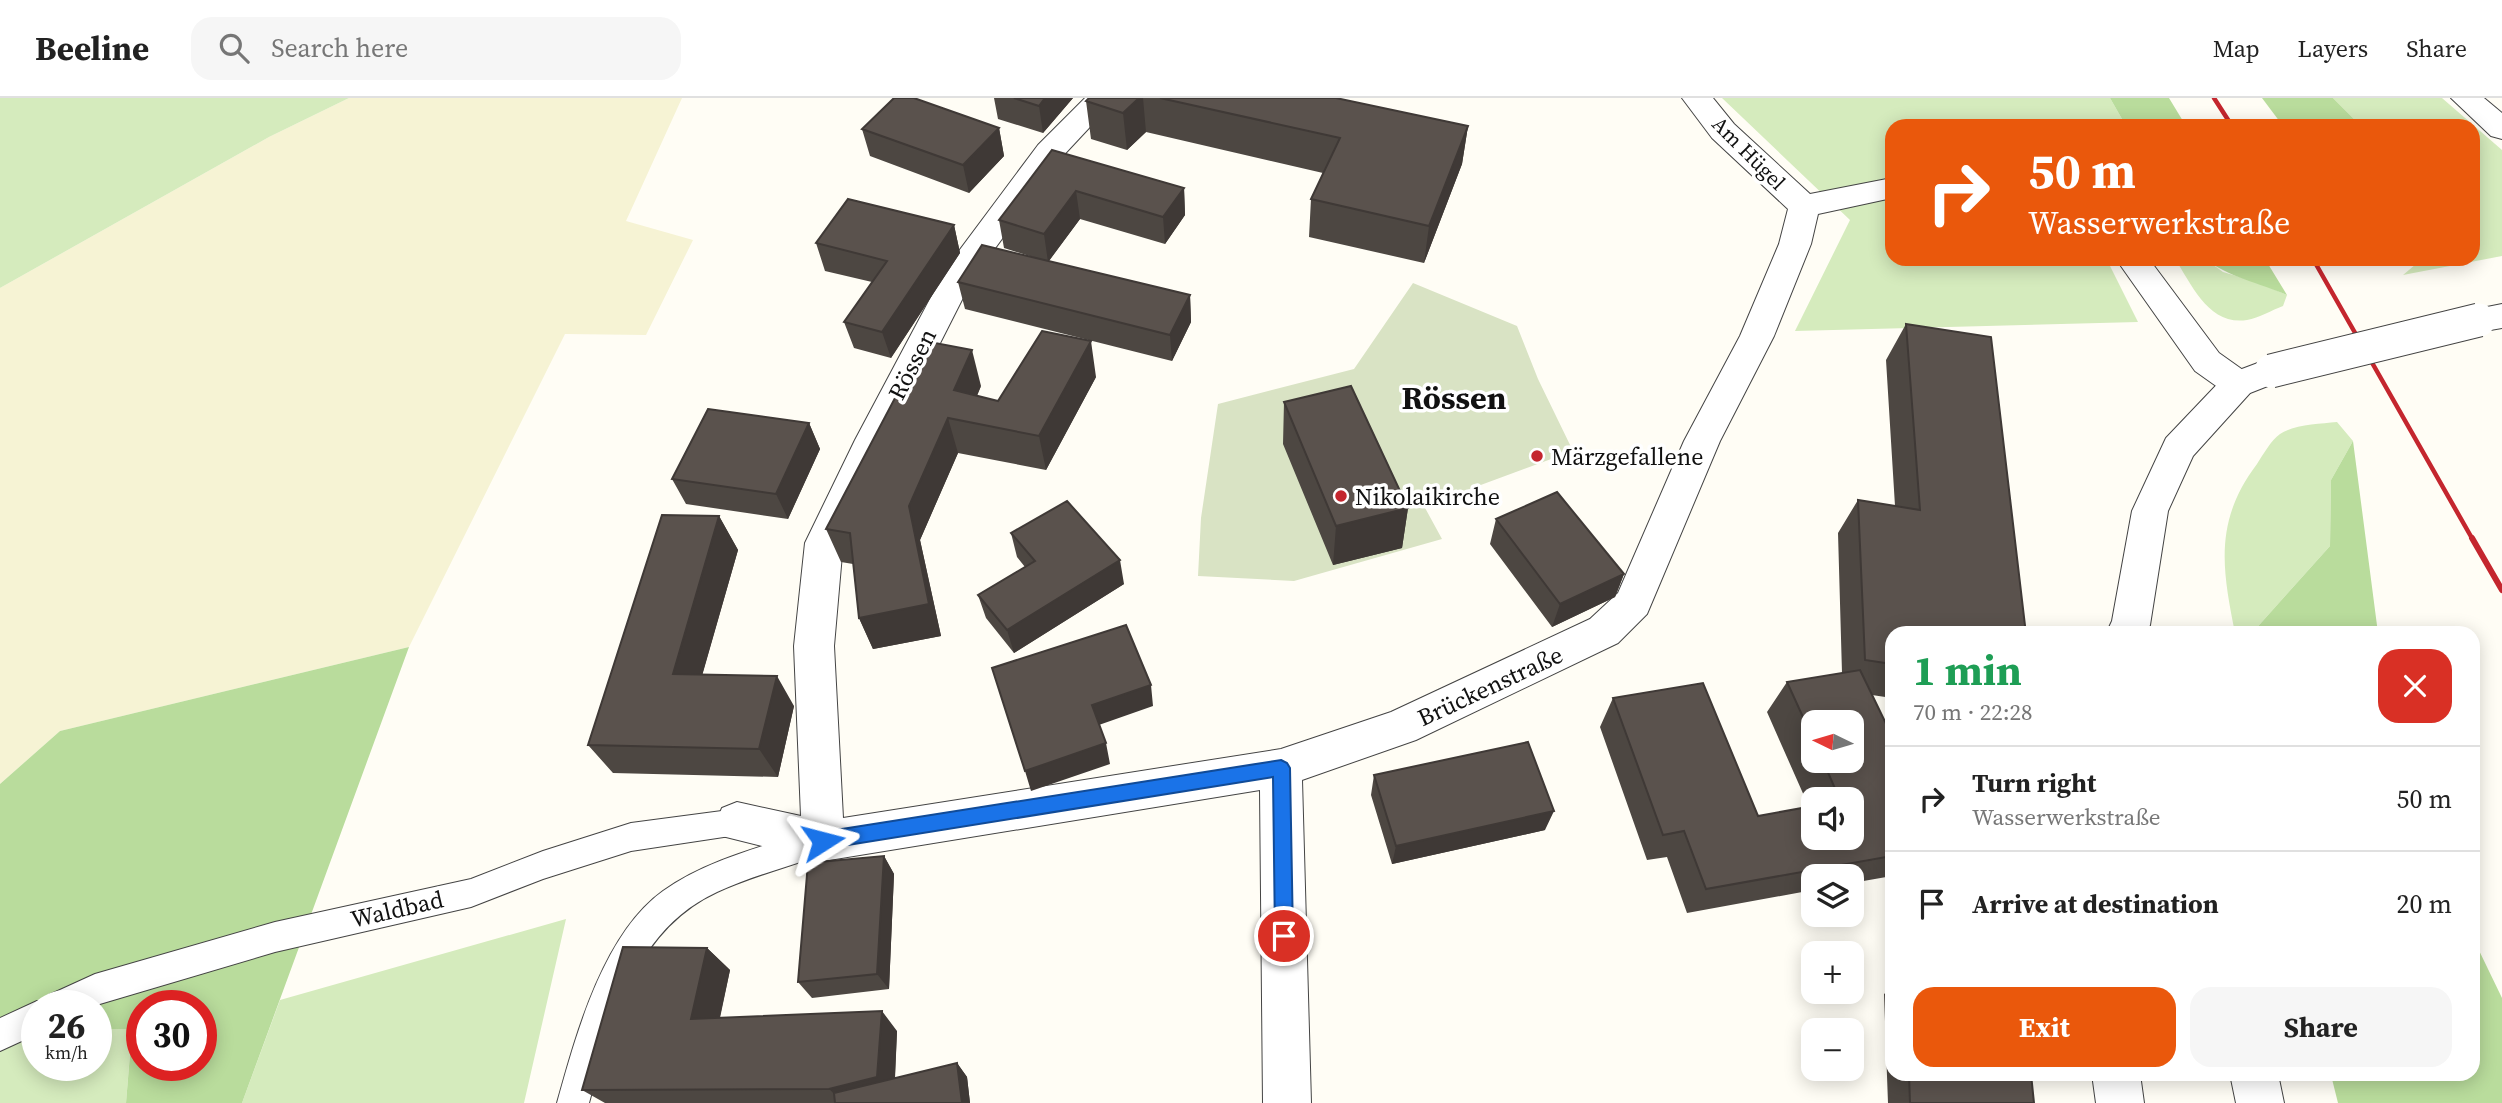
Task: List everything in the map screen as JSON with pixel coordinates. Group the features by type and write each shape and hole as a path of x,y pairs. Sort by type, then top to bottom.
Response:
{"street":[{"name":"Rössen","path":"823,841 814,646 824,542 958,275 1049,152 1102,98"},
{"name":"Am Hügel","path":"1697,98 1723,131 1804,206"},
{"path":"2466,98 2502,129"},
{"path":"1804,206 1885,189"},
{"name":"Brückenstraße","path":"823,841 1281,768 1402,727 1604,631 1633,603 1702,441 1757,336 1795,244 1804,206"},
{"path":"2137,266 2207,362 2255,378"},
{"path":"2132,626 2150,511 2179,448 2255,378 2490,318"},
{"path":"1281,768 1287,1103"},
{"path":"737,822 823,841"},
{"path":"2117,1081 2120,1103"},
{"path":"2255,1081 2260,1103"}],"lane":[{"name":"Waldbad","path":"93,990 275,937 471,893 543,865 631,837 737,822"},
{"path":"573,1103 596,1019 634,944 672,902 708,881 823,841"},
{"path":"0,1035 21,1025"}],"shaded area":[{"path":"349,98 682,98 626,221 693,240 646,335 565,334 409,647 60,731 0,784 0,288 269,137"}],"green space":[{"path":"0,98 349,98 269,137 0,288"},
{"path":"1722,98 2110,98 2122,119 1885,119 1885,266 2110,266 2138,322 1795,331 1850,220"},
{"path":"2110,98 2169,98 2182,119 2122,119"},
{"path":"2262,98 2333,98 2354,119 2278,119"},
{"path":"2333,98 2442,98 2466,119 2354,119"},
{"path":"2480,131 2502,150 2502,256 2480,260"},
{"path":"2179,266 2215,266 2223,272 2287,295 2283,306 2247,320 2234,320 2222,317 2212,310 2195,291"},
{"path":"2216,266 2269,266 2287,295"},
{"path":"2414,266 2450,266 2403,275"},
{"path":"1413,283 1517,326 1538,379 1573,451 1424,506 1442,539 1294,581 1198,576 1201,518 1218,404 1354,369"},
{"path":"2337,422 2353,441 2331,480 2330,546 2258,626 2234,626 2227,587 2225,545 2234,505 2243,485 2270,444 2280,434 2300,426"},
{"path":"2353,441 2377,626 2258,626 2330,546 2331,480"},
{"path":"409,647 242,1103 126,1103 128,1081 217,1081 217,990 126,990 126,1029 112,1029 112,990 21,990 21,1017 0,1032 0,784 60,731"},
{"path":"566,919 524,1103 242,1103 280,1000"},
{"path":"2480,952 2502,998 2502,1103 2338,1103 2332,1081 2480,1081"},
{"path":"126,1028 126,1103 0,1103 0,1032 21,1031 21,1081 112,1081 112,1029"}],"building":[{"path":"894,98 914,98 999,128 963,165 862,129"},
{"path":"1014,98 1045,98 1039,106"},
{"path":"1089,98 1139,98 1123,113 1086,101"},
{"path":"1160,98 1336,98 1468,126 1429,226 1311,199 1340,138"},
{"path":"1052,150 1184,188 1163,217 1076,191 1044,234 999,220"},
{"path":"848,199 954,225 882,332 844,322 887,261 816,243"},
{"path":"982,245 1190,295 1170,335 958,282"},
{"path":"1906,324 1991,337 2025,626 1885,626 1885,663 1865,660 1858,500 1920,510"},
{"path":"1042,331 1091,341 1039,436 948,418 909,506 929,604 859,618 850,533 826,529 925,341 972,350 954,390 998,401"},
{"path":"1351,386 1408,508 1336,526 1284,402"},
{"path":"708,409 809,423 776,494 672,479"},
{"path":"1557,492 1624,574 1560,604 1496,519"},
{"path":"1067,501 1120,560 1007,630 978,595 1035,561 1011,533"},
{"path":"662,515 719,516 673,674 777,676 759,749 588,745"},
{"path":"1126,625 1151,685 1092,705 1106,743 1025,771 992,668"},
{"path":"1860,670 1885,722 1885,857 1847,864 1801,864 1801,872 1706,889 1684,831 1663,835 1613,698 1703,683 1758,816 1801,808 1801,850 1864,850 1864,787 1834,787 1829,774 1864,774 1864,710 1801,710 1801,713 1787,682"},
{"path":"1528,742 1554,811 1396,846 1374,775"},
{"path":"884,856 877,974 798,982 808,863"},
{"path":"623,947 707,948 691,1019 882,1011 877,1077 829,1089 582,1090"},
{"path":"957,1063 962,1103 835,1103 834,1093"},
{"path":"1909,1081 2032,1081 2034,1103 1910,1103"}],"railway":[{"path":"2214,98 2228,119"},
{"path":"2317,266 2473,540"},
{"path":"2472,538 2502,590"}],"place":[{"name":"Märzgefallene","path":"1537,456"},
{"name":"Nikolaikirche","path":"1341,496"}],"district":[{"name":"Rössen","path":"1454,398"}],"route":[{"path":"823,841 1281,768 1284,936"}]}
